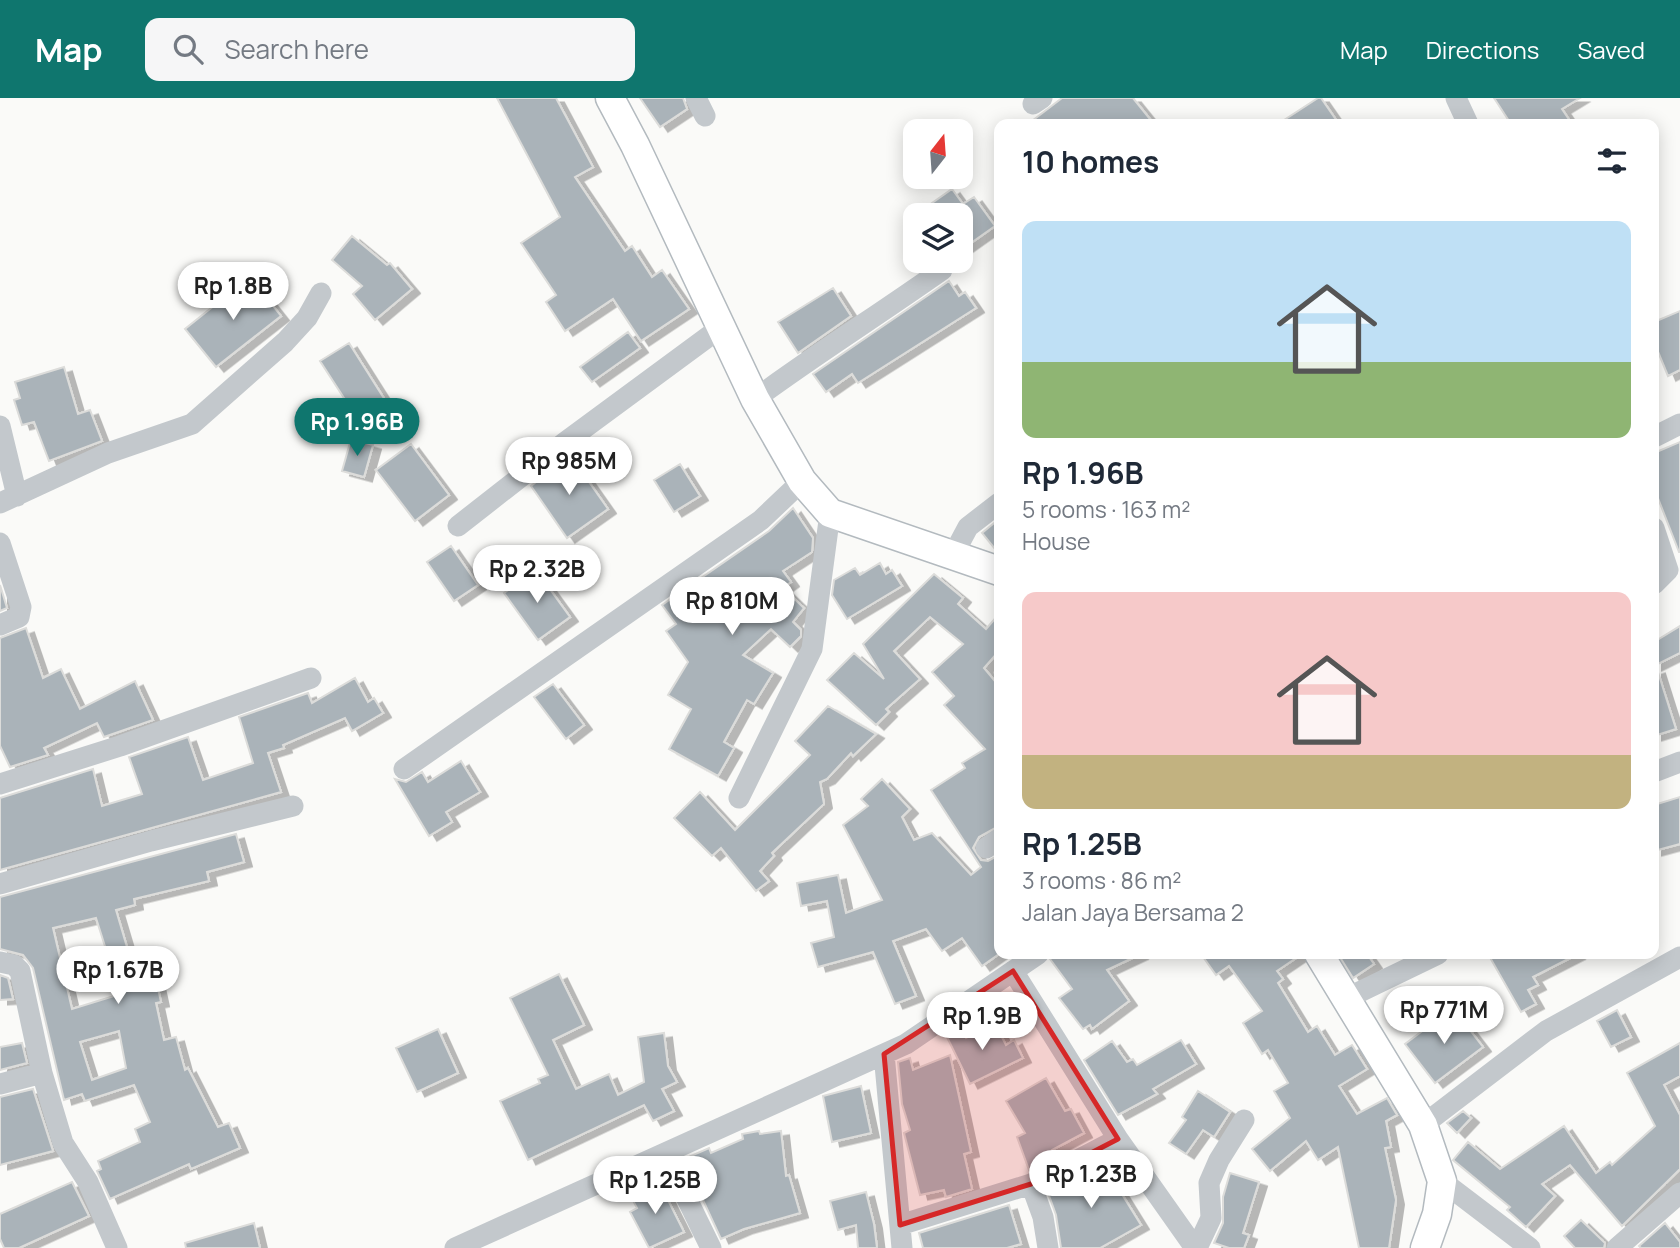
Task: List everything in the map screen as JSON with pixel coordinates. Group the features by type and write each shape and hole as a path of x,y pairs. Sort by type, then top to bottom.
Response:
{"street":[{"path":"610,98 635,145 755,399 802,481 830,513 951,557 994,570"},
{"path":"1456,98 1466,119"},
{"path":"755,399 829,345 937,273"},
{"path":"0,426 8,500 108,453 192,424 285,342 307,318 321,293"},
{"path":"458,526 564,443 720,328"},
{"path":"1659,434 1680,424"},
{"path":"404,769 761,520 802,481"},
{"path":"951,557 968,527 994,507"},
{"path":"739,798 812,649 830,513"},
{"path":"0,543 22,607 19,618 0,625"},
{"path":"1659,543 1668,570 1659,579"},
{"path":"0,785 120,746 311,678"},
{"path":"1659,770 1680,762"},
{"path":"0,884 151,841 293,806"},
{"path":"1423,1125 1546,1031 1680,957"},
{"path":"455,1248 906,1044 1031,959"},
{"path":"1322,959 1423,1125 1442,1181 1437,1214 1425,1248"},
{"path":"1345,999 1428,959"},
{"path":"0,962 14,965 20,971 42,1073 63,1143 88,1182 117,1248"},
{"path":"1013,971 1118,1139 1196,1248 1211,1218 1209,1183 1244,1120"},
{"path":"884,1054 902,1248"},
{"path":"0,1084 42,1073"},
{"path":"900,1225 1031,1184 1118,1139"},
{"path":"665,1154 711,1248"},
{"path":"1442,1181 1530,1248"},
{"path":"1031,1184 1043,1217 1048,1248"},
{"path":"1617,1248 1680,1193"}],"highlighted area":[{"path":"1013,971 1118,1139 1031,1184 900,1225 884,1054"}],"building":[{"path":"497,98 556,98 593,167 575,177 625,251 632,246 652,277 662,270 689,309 641,341 613,299 565,331 546,302 556,295 521,243 560,217"},
{"path":"640,98 683,98 687,109 660,127"},
{"path":"1062,98 1133,98 1150,119 1035,119"},
{"path":"1321,98 1336,119 1286,119"},
{"path":"1494,98 1580,98 1562,109 1569,119 1508,119"},
{"path":"952,189 962,203 932,203"},
{"path":"974,197 994,227 973,242 973,203 965,203"},
{"path":"352,236 387,265 390,263 412,289 375,320 353,294 362,286 332,260"},
{"path":"250,277 281,316 216,367 185,329"},
{"path":"949,281 959,296 965,292 976,308 858,383 852,374 826,392 813,374"},
{"path":"833,288 851,316 798,353 778,322"},
{"path":"1680,311 1680,370 1668,376 1659,354 1659,320"},
{"path":"628,332 640,348 592,382 580,367"},
{"path":"349,343 385,400 357,418 320,361"},
{"path":"64,367 78,414 90,410 102,441 49,461 34,422 22,425 14,400 20,398 15,382"},
{"path":"351,439 373,445 364,477 342,471"},
{"path":"1680,442 1680,552 1659,501 1659,451"},
{"path":"411,444 449,495 415,521 376,470"},
{"path":"570,455 608,509 567,538 531,486"},
{"path":"680,464 700,496 674,512 654,480"},
{"path":"793,508 813,538 812,552 783,571 791,582 783,588 804,608 793,622 801,630 801,636 790,647 771,629 743,655 773,673 754,704 747,700 724,742 734,748 718,776 669,749 691,709 668,695 688,662 666,631 676,624 662,605 769,531"},
{"path":"994,523 994,548 982,533"},
{"path":"451,546 478,585 454,601 427,562"},
{"path":"880,563 886,574 892,570 902,586 847,619 832,595 834,580 855,568 860,575"},
{"path":"536,570 570,617 538,640 504,593"},
{"path":"934,574 963,598 958,604 986,629 994,620 994,657 984,668 994,680 994,829 979,837 973,848 981,860 988,861 994,858 994,958 982,966 962,938 942,951 926,929 893,941 916,996 895,1004 873,952 818,967 811,943 834,937 827,901 801,906 797,883 838,875 846,913 882,900 843,825 868,806 861,799 882,779 910,809 902,817 914,840 932,833 971,875 981,867 931,790 965,768 962,763 985,749 944,705 954,696 932,672 963,644 930,617 894,651 920,679 886,709 889,712 876,725 827,680 854,653 884,679 863,644"},
{"path":"0,585 7,608 0,611"},
{"path":"1680,626 1680,653 1659,664 1659,639"},
{"path":"26,628 43,678 61,669 80,709 135,681 153,720 104,737 97,723 44,748 48,755 10,767 0,746 0,638"},
{"path":"1659,675 1676,729 1659,734"},
{"path":"355,678 368,702 374,698 383,713 352,731 345,718 268,753 281,792 0,870 0,798 93,769 102,806 142,794 129,757 188,737 203,780 253,763 239,717 308,693 312,703"},
{"path":"553,684 584,725 566,739 534,697"},
{"path":"828,706 876,734 853,756 851,753 827,779 820,782 824,804 772,853 774,856 760,871 769,881 756,891 721,848 712,856 674,818 700,792 735,830 810,755 795,741"},
{"path":"461,761 480,792 446,812 452,822 429,836 395,779 406,782 422,772 428,782"},
{"path":"1680,797 1680,844 1659,850 1659,803"},
{"path":"236,834 244,862 207,872 209,881 134,899 135,905 116,910 135,974 154,970 161,1002 156,1003 164,1040 176,1037 185,1070 188,1068 218,1127 229,1123 240,1148 191,1169 189,1164 110,1199 97,1171 101,1169 98,1161 140,1142 135,1129 150,1122 134,1085 85,1101 82,1094 64,1100 33,968 23,955 0,949 0,897","holes":["96,918 115,978 111,978 114,996 72,1009 53,928","119,1031 126,1068 92,1080 80,1042"]},
{"path":"1050,959 1130,959 1107,970 1129,1001 1092,1029 1090,1025 1083,1029 1059,998 1072,989"},
{"path":"1205,959 1295,959 1277,971 1283,979 1278,983 1308,1032 1317,1026 1335,1055 1352,1045 1367,1069 1339,1086 1357,1114 1387,1098 1397,1115 1386,1121 1391,1147 1385,1148 1396,1200 1389,1248 1359,1248 1338,1147 1318,1160 1306,1141 1270,1171 1252,1149 1290,1118 1274,1091 1288,1083 1268,1050 1262,1054 1243,1023 1262,1011 1229,966 1216,975"},
{"path":"1341,959 1370,959 1374,964 1353,978"},
{"path":"1491,959 1568,959 1533,977 1538,985 1528,990 1536,1004 1521,1012"},
{"path":"559,974 584,1025 553,1040 576,1089 609,1074 618,1095 644,1082 638,1037 664,1033 668,1066 677,1082 662,1089 674,1111 653,1121 644,1105 528,1160 500,1101 540,1083 538,1079 548,1075 510,998"},
{"path":"0,975 8,978 13,999 0,1000"},
{"path":"1453,1008 1483,1047 1435,1083 1405,1044"},
{"path":"1617,1010 1631,1037 1611,1047 1597,1021"},
{"path":"959,1024 966,1038 995,1024 1006,1045 1014,1040 1023,1058 970,1084 945,1033"},
{"path":"438,1029 458,1073 417,1092 396,1048"},
{"path":"1181,1040 1196,1064 1153,1089 1157,1094 1118,1115 1084,1060 1112,1041 1127,1062 1133,1059 1137,1065"},
{"path":"22,1043 27,1063 0,1070 0,1047"},
{"path":"1680,1043 1680,1076 1664,1085 1680,1115 1680,1169 1622,1226 1570,1165 1542,1184 1555,1196 1526,1227 1507,1210 1510,1207 1453,1160 1468,1142 1500,1169 1564,1126 1596,1173 1610,1162 1612,1165 1655,1126 1627,1073"},
{"path":"950,1055 971,1152 964,1154 972,1189 946,1197 944,1190 920,1195 904,1133 910,1130 902,1104 898,1062 910,1058 913,1070"},
{"path":"1046,1078 1065,1111 1071,1109 1084,1133 1052,1150 1055,1157 1029,1170 1017,1137 1025,1133 1006,1101"},
{"path":"861,1086 871,1133 832,1142 823,1096"},
{"path":"33,1089 53,1151 0,1165 0,1097"},
{"path":"1198,1091 1230,1112 1214,1137 1203,1130 1186,1154 1169,1143 1186,1120 1182,1117"},
{"path":"1463,1111 1471,1118 1457,1133 1447,1123"},
{"path":"759,1131 760,1134 781,1131 786,1176 789,1175 800,1213 744,1229 721,1239 684,1159 709,1148 711,1153 743,1139 742,1134"},
{"path":"1102,1162 1141,1225 1100,1248 1061,1248 1056,1215 1047,1190 1067,1180 1068,1183"},
{"path":"1230,1173 1259,1182 1243,1233 1249,1235 1244,1248 1229,1248 1214,1243 1223,1223 1223,1197"},
{"path":"72,1182 89,1216 19,1248 4,1248 0,1239 0,1214"},
{"path":"654,1183 661,1196 665,1194 684,1232 649,1248 630,1212 637,1208 630,1195"},
{"path":"866,1192 877,1248 858,1248 856,1225 838,1230 830,1201"},
{"path":"1009,1205 1021,1244 1007,1248 923,1248 919,1233"},
{"path":"1581,1220 1605,1243 1604,1248 1575,1248 1564,1236"},
{"path":"254,1223 260,1248 186,1248 185,1243"},
{"path":"1665,1223 1680,1242 1680,1248 1639,1246"}]}
